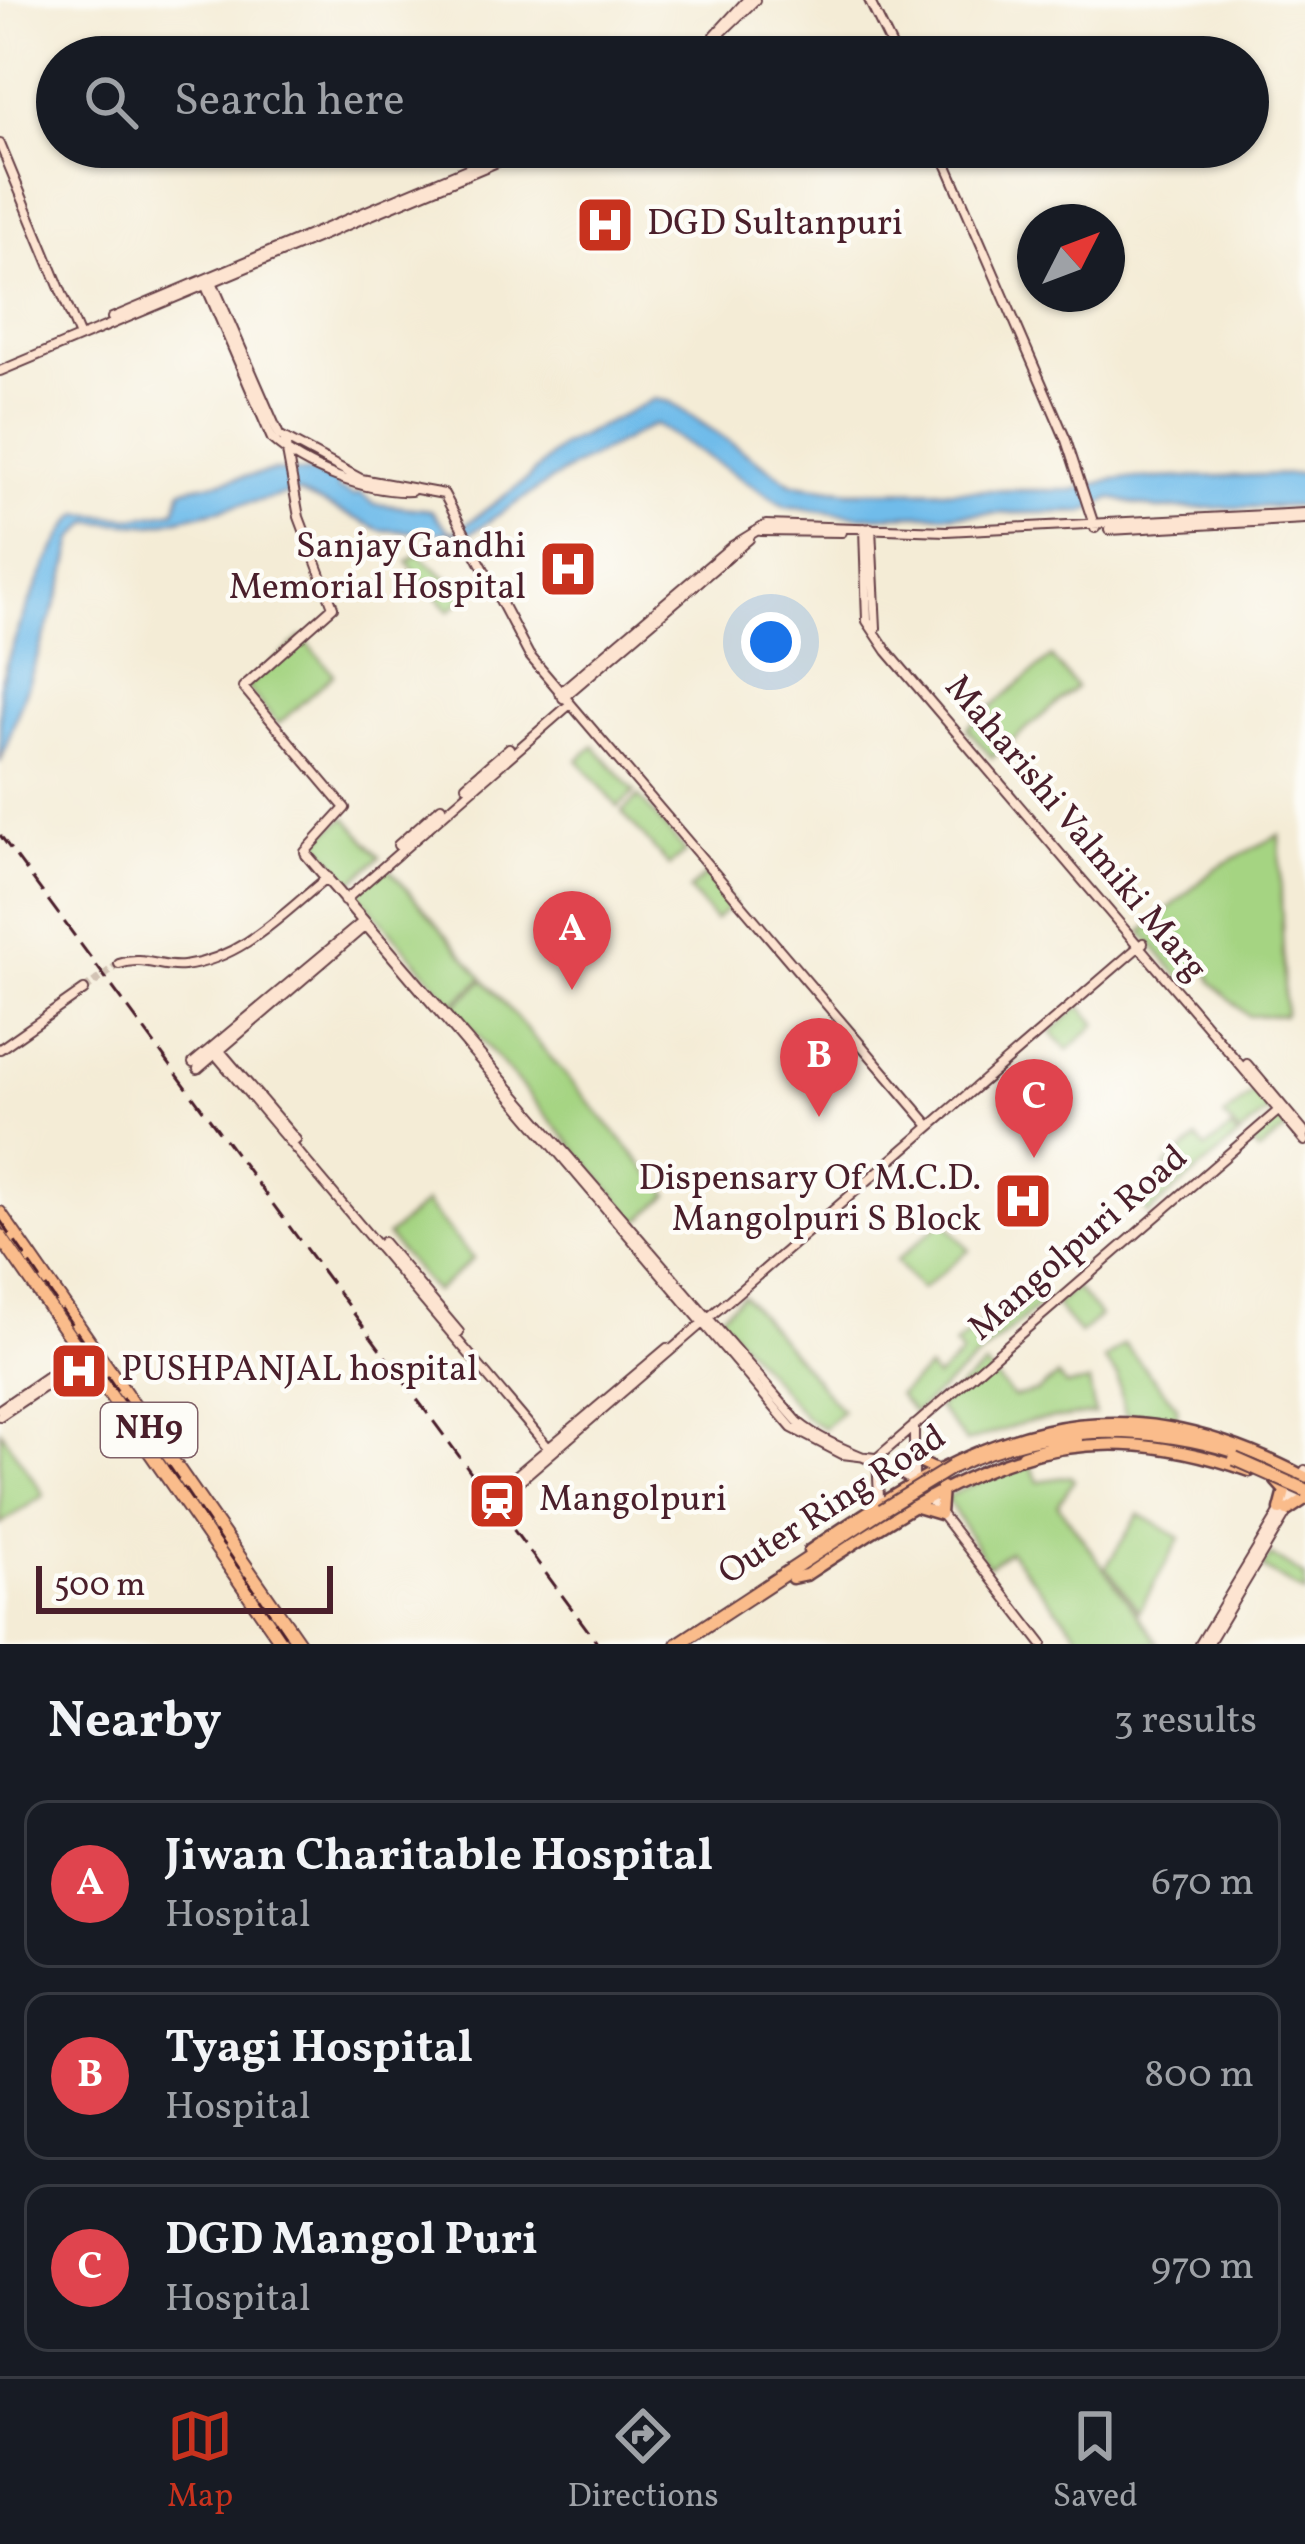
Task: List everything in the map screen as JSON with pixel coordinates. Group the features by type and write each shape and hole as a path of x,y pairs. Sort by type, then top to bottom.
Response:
{"highway":[{"name":"NH9","path":"0,1213 31,1271 183,1473 303,1644"},
{"name":"NH9","path":"0,1236 67,1312 284,1644"},
{"path":"1023,1456 1071,1435"},
{"path":"791,1574 944,1478 998,1454 1071,1435"},
{"path":"808,1563 970,1458 1071,1435 1169,1435 1237,1455 1303,1485"},
{"name":"Outer Ring Road","path":"678,1644 791,1574"},
{"name":"Outer Ring Road","path":"692,1644 791,1574"}],"main road":[{"name":"Outer Ring Road","path":"791,1574 794,1562 881,1512 914,1480 996,1442 1191,1431 1270,1459 1303,1485"},
{"path":"791,1574 806,1575 881,1512 910,1506 942,1486 1023,1456 1096,1445 1141,1445 1213,1458 1303,1485 1284,1511"},
{"path":"912,1459 934,1469"},
{"path":"1262,1475 1270,1459"},
{"path":"1276,1480 1285,1491 1284,1511"},
{"path":"910,1506 940,1514 942,1486"}],"street":[{"path":"716,36 751,0"},
{"path":"871,0 889,36"},
{"path":"0,144 77,335"},
{"path":"0,156 77,335"},
{"path":"207,281 470,168"},
{"path":"0,368 482,168"},
{"path":"945,168 1068,450 1094,524"},
{"path":"207,281 285,445 294,498 333,607 243,687 344,808 305,852 703,1321"},
{"path":"285,445 361,479 444,494 529,655 930,1126"},
{"path":"344,898 639,628 756,528 784,523 867,530 1138,526 1305,516"},
{"name":"Maharishi Valmiki Marg","path":"867,530 869,594 873,622 882,636 1305,1137"},
{"path":"344,898 551,719 564,699"},
{"path":"551,719 584,723"},
{"path":"119,964 143,958 183,967 232,952 327,878"},
{"path":"344,898 362,925 703,1321 807,1430 877,1458 914,1480 1042,1644"},
{"path":"196,1066 362,925"},
{"path":"552,1448 511,1488 506,1486 1141,944"},
{"path":"0,1049 84,990"},
{"path":"215,1050 552,1448"},
{"name":"Mangolpuri Road","path":"877,1458 1281,1108"},
{"path":"0,1412 92,1350"},
{"path":"914,1425 914,1480"},
{"path":"877,1458 881,1512"},
{"path":"1204,1644 1284,1511"}],"green space":[{"path":"418,554 467,595 449,611 407,562"},
{"path":"302,637 334,674 278,724 246,687"},
{"path":"1051,657 1076,687 992,758 967,728"},
{"path":"594,746 635,792 618,807 578,760"},
{"path":"639,797 686,852 669,866 622,812"},
{"path":"346,817 380,857 352,882 316,840"},
{"path":"1279,835 1285,1010 1284,1015 1248,1016 1212,982 1204,963 1183,981 1142,932 1216,868"},
{"path":"387,866 483,978 453,1004 357,892"},
{"path":"707,874 733,904 715,920 689,890"},
{"path":"484,980 669,1195 638,1222 453,1007"},
{"path":"1080,1006 1097,1024 1068,1050 1051,1032"},
{"path":"1256,1090 1272,1108 1240,1135 1224,1117"},
{"path":"1278,1116 1288,1128 1259,1152 1249,1141"},
{"path":"1231,1129 1238,1137 1148,1214 1140,1205 1173,1177 1165,1167 1197,1139 1206,1149"},
{"path":"425,1203 473,1259 435,1292 387,1236"},
{"path":"944,1220 969,1250 921,1290 896,1261"},
{"path":"1076,1288 1100,1316 1080,1334 1055,1305"},
{"path":"1038,1292 1045,1300 914,1413 898,1395 928,1369 936,1378 962,1355 955,1346 985,1319 995,1329"},
{"path":"743,1295 842,1411 824,1428 806,1418 719,1316"},
{"path":"1124,1344 1177,1406 1177,1418 1125,1414 1117,1375 1104,1360"},
{"path":"985,1366 1013,1397 1037,1392 1057,1376 1066,1386 1089,1382 1095,1414 1031,1421 966,1442 937,1407"},
{"path":"0,1430 44,1495 0,1524"},
{"path":"1028,1460 1038,1481 1070,1476 1074,1480 1058,1505 1159,1644 1087,1644 1009,1551 988,1566 946,1497"},
{"path":"1139,1514 1180,1538 1139,1611 1106,1567"},
{"path":"1271,1555 1305,1577 1305,1594 1263,1568"}],"water":[{"path":"655,399 670,402 793,484 849,491 1073,490 1115,479 1305,474 1305,506 1157,509 1111,498 1084,512 860,516 785,506 655,424 567,470 469,534 381,530 297,492 152,525 90,522 74,539 65,578 0,763 4,672 46,567 80,514 133,518 175,511 182,489 274,471 312,473 374,504 431,510 449,531 457,531 525,481 561,446"}],"tunnel":[{"path":"84,990 119,964"}],"railway":[{"path":"0,835 598,1644"},
{"path":"0,1220 291,1644"}],"place":[{"name":"DGD Sultanpuri","path":"605,225"},
{"name":"Sanjay Gandhi Memorial Hospital","path":"568,569"},
{"name":"Jiwan Charitable Hospital","path":"572,990"},
{"name":"Tyagi Hospital","path":"819,1117"},
{"name":"DGD Mangol Puri","path":"1034,1158"},
{"name":"Dispensary Of M.C.D. Mangolpuri S Block","path":"1023,1201"},
{"name":"PUSHPANJAL hospital","path":"79,1371"},
{"name":"Mangolpuri","path":"497,1501"}]}
